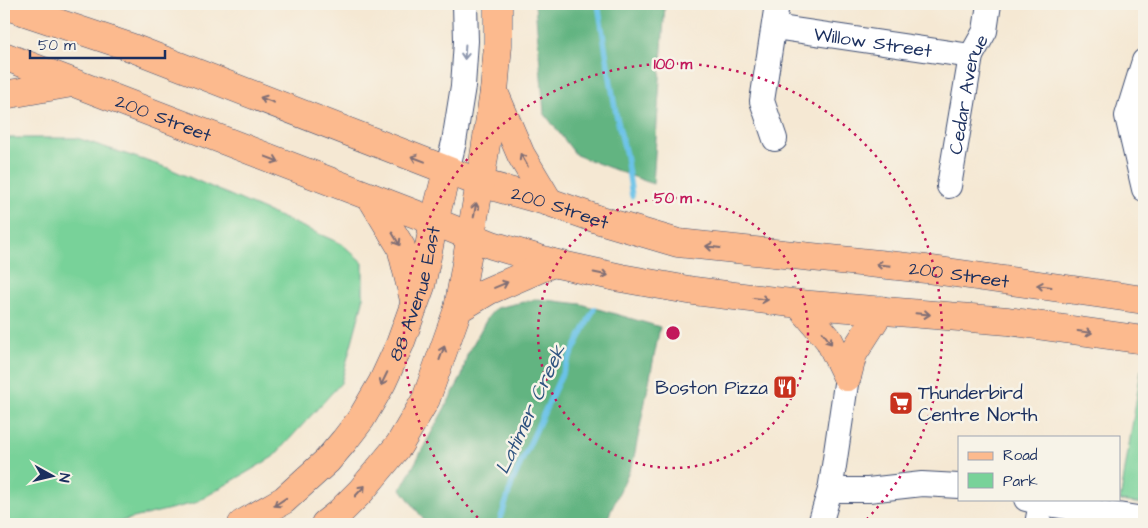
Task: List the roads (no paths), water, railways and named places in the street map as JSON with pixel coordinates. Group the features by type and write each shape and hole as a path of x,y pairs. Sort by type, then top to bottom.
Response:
{"main road":[{"path":"325,524 361,491 399,445 426,399 458,309 494,92 498,45 498,4"},
{"name":"200 Street","path":"4,5 130,47 480,183 550,202 600,220 678,243 926,270 1144,300"},
{"name":"200 Street","path":"4,56 492,245 553,263 694,291 799,304 1008,321 1144,340"},
{"path":"4,95 72,83"},
{"path":"494,92 521,155 550,202"},
{"name":"88 Avenue East","path":"242,524 284,500 327,461 361,419 382,383 400,344 421,286 447,171"},
{"path":"371,197 402,247 415,302"},
{"path":"458,309 488,291 553,263"},
{"path":"799,304 829,340 847,377"},
{"path":"847,377 853,354 881,310"}],"street":[{"name":"88 Avenue East","path":"447,171 464,86 465,4"},
{"path":"775,139 762,101 777,4"},
{"name":"Cedar Avenue","path":"949,186 971,56 985,31 989,4"},
{"name":"Willow Street","path":"774,27 971,56"},
{"path":"1144,61 1127,116 1144,190"},
{"path":"820,524 830,490 847,377"},
{"path":"830,490 868,490 922,484 958,486"},
{"path":"1035,509 1144,519"}],"waterway":[{"name":"Latimer Creek","path":"598,4 632,196"},
{"name":"Latimer Creek","path":"499,524 513,480 594,309"}],"place":[{"name":"Boston Pizza","path":"785,387"},
{"name":"Thunderbird Centre North","path":"901,403"}]}
